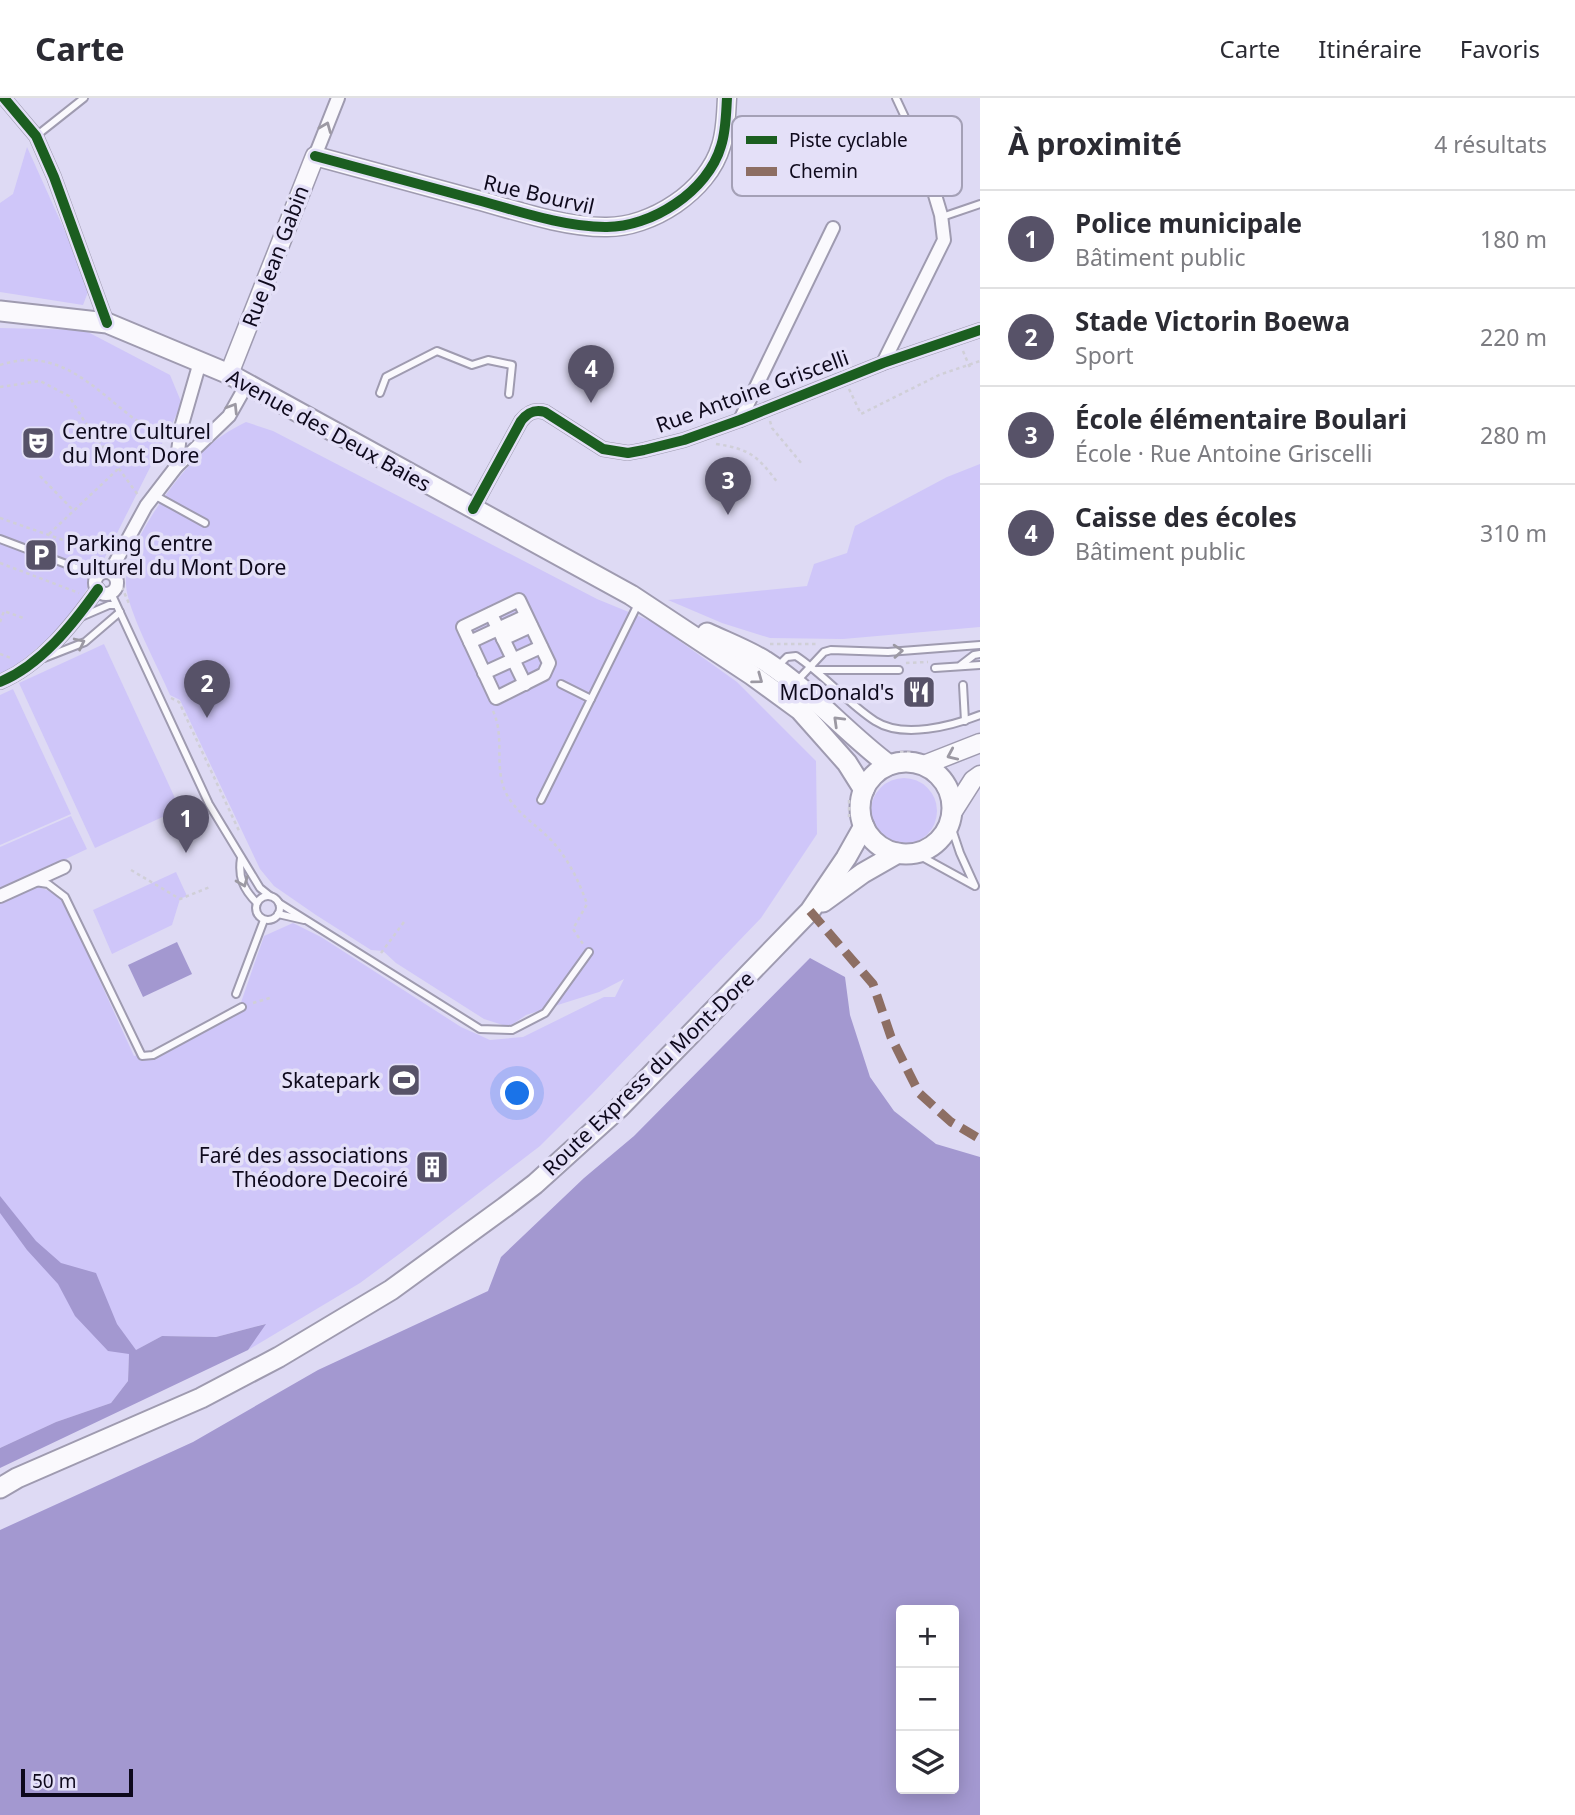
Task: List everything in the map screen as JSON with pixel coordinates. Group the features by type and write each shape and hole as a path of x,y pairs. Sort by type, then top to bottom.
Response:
{"main road":[{"name":"Avenue des Deux Baies","path":"0,311 107,323 229,374 640,601 764,661 834,716 866,748 889,765"},
{"name":"Avenue des Deux Baies","path":"640,601 800,710 841,754 857,791"},
{"path":"900,762 924,765 940,777 950,794 951,818 937,842 907,853 884,848 857,824 860,814 857,791 878,771 889,765 900,762"},
{"name":"Route Express du Mont-Dore","path":"0,1488 17,1478 201,1398 246,1375 348,1317 435,1260 535,1184 620,1107 810,911 846,858 857,824"},
{"name":"Route Express du Mont-Dore","path":"810,911 863,873 907,853"}],"street":[{"path":"4,98 36,136 54,177 107,323"},
{"name":"Rue Jean Gabin","path":"229,374 338,98"},
{"name":"Rue Bourvil","path":"315,156 516,211 588,227 608,228 651,218 670,208 704,176 721,146 727,98"},
{"path":"883,363 943,246 945,233 936,196"},
{"path":"740,421 833,228"},
{"name":"Rue Antoine Griscelli","path":"473,509 525,416 537,410 545,412 603,449 628,453 684,440 740,421 883,363 980,330"},
{"path":"176,467 181,428 200,362"},
{"path":"0,682 12,678 33,662 104,589 149,491 229,416 247,384"},
{"path":"519,600 549,663 544,674 496,698 463,627 491,614 519,600"},
{"path":"491,614 525,684"},
{"path":"470,642 501,634 529,622"},
{"path":"484,673 541,647"},
{"path":"507,692 513,660"},
{"path":"924,765 980,743"},
{"path":"951,818 972,780 980,775"},
{"path":"0,896 64,867"}],"lane":[{"path":"36,136 84,98"},
{"path":"896,98 904,116"},
{"path":"942,217 980,204"},
{"path":"380,393 386,377 437,351 472,365 488,360 512,365 509,394"},
{"path":"149,491 205,523"},
{"path":"0,540 104,589 120,612 209,804 260,888 279,903 480,1029 512,1030 545,1013 589,952"},
{"path":"76,619 108,606 104,589"},
{"path":"541,800 640,601"},
{"path":"33,662 85,642 120,612"},
{"path":"795,684 814,668 824,652 831,650 888,652 980,645"},
{"path":"961,667 974,654 980,654"},
{"path":"775,669 787,657 796,656 814,668 877,723 901,729 931,729 980,715"},
{"path":"935,668 980,665"},
{"path":"814,668 899,670"},
{"path":"561,684 591,699"},
{"path":"963,685 965,721"},
{"path":"907,853 975,886 961,854 951,818"},
{"path":"241,858 239,872 246,892 257,903"},
{"path":"32,881 48,884 65,897 142,1056 153,1055 242,1007"},
{"path":"264,920 256,911 257,903 262,897 270,896"},
{"path":"264,920 272,919 278,914 279,903"},
{"path":"278,914 306,921"},
{"path":"236,994 264,920"}],"path":[{"path":"961,348 971,370"},
{"path":"0,365 19,359 42,360 85,378 136,420 167,436"},
{"path":"848,386 861,414 939,375 980,361"},
{"path":"0,387 40,382 69,396 139,496"},
{"path":"776,413 770,421 772,428 802,464"},
{"path":"49,534 119,468"},
{"path":"40,476 74,510"},
{"path":"136,503 139,496 149,491"},
{"path":"0,518 107,556 112,548"},
{"path":"0,563 104,589"},
{"path":"123,575 121,585 132,609"},
{"path":"0,622 4,611 26,619"},
{"path":"0,654 11,658"},
{"path":"842,688 878,687"},
{"path":"168,696 179,702 245,843"},
{"path":"489,701 500,724 498,751 505,791 525,817 551,840 579,881 587,904 573,929 589,952"},
{"path":"857,791 847,805 857,824"},
{"path":"131,870 180,899 209,887"},
{"path":"376,954 381,954 404,922"},
{"path":"242,1007 273,997"}],"shaded area":[{"path":"27,147 68,238 88,292 83,305 0,292 0,203 13,194"},
{"path":"0,328 84,330 170,375 182,404 102,563 67,623 12,669 0,673"},
{"path":"246,422 273,431 597,599 653,622 737,682 816,761 817,834 761,918 592,1094 540,1146 402,1252 360,1283 248,1350 265,1324 216,1337 162,1336 129,1354 128,1381 111,1403 56,1422 0,1448 0,901 26,889 40,888 64,902 134,1056 150,1052 237,1014 264,936 293,923 321,937 461,1027 490,1040 523,1037 604,997 615,997 624,979 599,992 526,1015 509,1027 484,1019 396,963 383,951 371,950 274,886 260,869 180,700 170,695 137,624 126,585 133,551 153,514 178,478 207,447"},
{"path":"980,464 980,627 843,639 770,638 722,623 668,600 807,586 814,564 847,553 855,526 947,477"},
{"path":"104,644 180,809 95,848 19,683"},
{"path":"13,689 71,814 0,845 0,695"},
{"path":"904,778 917,781 927,788 934,798 937,811 934,824 927,834 917,841 904,844 891,841 881,834 874,824 871,811 874,798 881,788 891,781"},
{"path":"71,816 87,849 0,890 0,847"},
{"path":"176,872 187,896 180,899 172,925 112,954 93,910"},
{"path":"177,942 192,974 143,997 128,965"},
{"path":"810,958 845,977 850,1015 870,1077 894,1111 936,1144 980,1157 980,1815 0,1815 0,1530 193,1442 318,1370 488,1291 501,1257 584,1178 634,1136"},
{"path":"0,1196 36,1241 61,1263 96,1273 117,1324 136,1350 162,1336 216,1337 266,1324 248,1350 0,1468 0,1448 56,1422 111,1403 128,1381 129,1354 108,1351 75,1316 58,1284 27,1250 0,1213"}],"marked path":[{"path":"810,911 873,984 891,1037 919,1093 951,1122 980,1139"}],"cycle path":[{"path":"4,98 36,136 54,177 107,323"},
{"path":"315,156 554,221 589,226 623,226 658,214 675,204 704,178 721,146 727,98"},
{"path":"473,509 521,421 532,412 545,412 603,449 628,453 684,440 883,363 980,330"},
{"path":"0,682 29,665 55,642 98,589"}],"place":[{"name":"Caisse des écoles","path":"591,403"},
{"name":"Centre Culturel du Mont Dore","path":"38,443"},
{"name":"École élémentaire Boulari","path":"728,515"},
{"name":"Parking Centre Culturel du Mont Dore","path":"41,555"},
{"name":"McDonald's","path":"919,692"},
{"name":"Stade Victorin Boewa","path":"207,718"},
{"name":"Police municipale","path":"186,853"},
{"name":"Skatepark","path":"404,1080"},
{"name":"Faré des associations Théodore Decoiré","path":"432,1167"}]}
